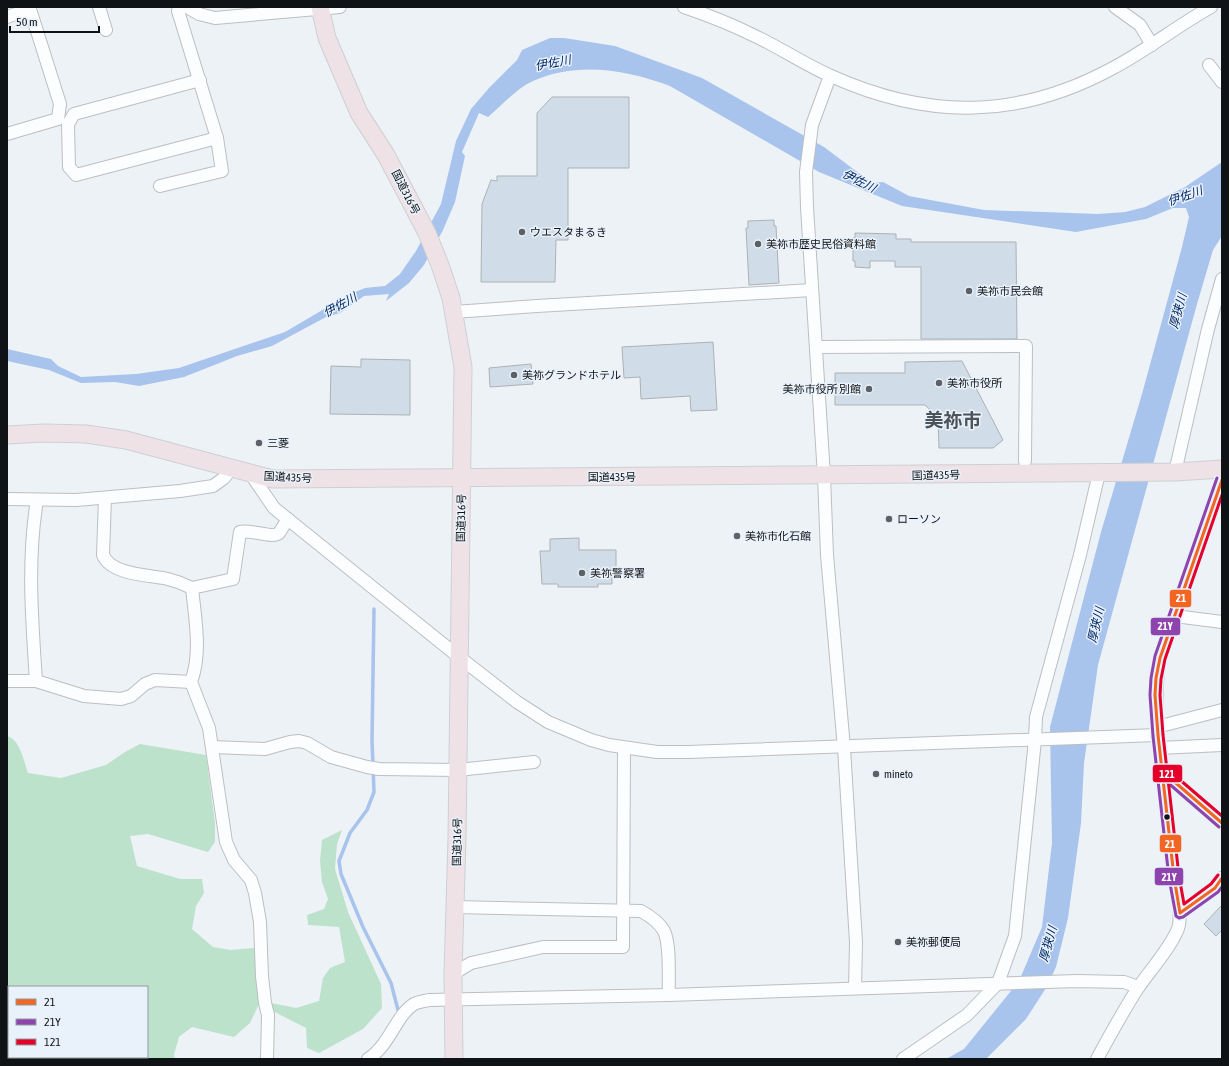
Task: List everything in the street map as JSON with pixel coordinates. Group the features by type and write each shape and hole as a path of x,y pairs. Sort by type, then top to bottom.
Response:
{"highway":[{"name":"国道316号","path":"320,8 327,38 359,113 386,155 440,264 454,312 463,367 460,657 453,974 454,1059"},
{"name":"国道435号","path":"7,435 44,433 86,434 126,440 250,473 281,479 824,476 1170,472 1222,469"}],"street":[{"path":"99,7 106,30"},
{"path":"160,186 222,172 217,138 178,11 179,7"},
{"path":"187,7 199,14 215,18 340,7"},
{"path":"684,7 755,36 830,76 864,90 896,99 930,105 989,108 1020,104 1057,94 1089,80 1152,46 1211,7"},
{"path":"1115,7 1140,25 1152,46"},
{"path":"7,17 30,8 60,104 58,119 7,134"},
{"path":"1209,65 1222,82"},
{"path":"830,76 812,125 806,172 824,476 827,555 844,748 856,942 855,988"},
{"path":"200,80 74,114 68,124 69,167 76,175 217,138"},
{"path":"1170,472 1222,279"},
{"path":"454,312 812,290"},
{"path":"816,347 1026,346 1025,460"},
{"path":"7,499 76,500 213,486 224,478 231,468"},
{"path":"250,473 274,508 517,702 548,722 591,740 624,748 657,752 688,752 844,748 1097,738 1158,731 1222,710"},
{"path":"903,1059 967,1015 998,983 1014,936 1038,740 1036,718 1102,473"},
{"path":"1097,1059 1138,987 1166,950 1179,927 1180,913 1174,877 1159,748 1155,695 1156,678 1160,658 1222,480"},
{"path":"105,498 103,555 105,560 110,564 139,575 166,578 192,588 233,579 240,532 247,530 274,535 278,533 288,519"},
{"path":"36,681 30,596 31,552 37,500"},
{"path":"192,588 196,632 194,673 191,682 210,728 226,842 234,860 251,880 260,922 262,976 265,1004 268,1015 267,1059"},
{"path":"1175,616 1222,622"},
{"path":"7,681 36,681 84,696 121,698 131,696 145,684 155,680 191,682"},
{"path":"213,747 265,749 299,741 307,743 332,757 368,767 458,770 534,762"},
{"path":"1159,748 1222,745"},
{"path":"453,974 471,963 543,947 623,947 624,748"},
{"path":"1162,772 1222,823"},
{"path":"1180,913 1214,888 1222,878"},
{"path":"455,907 641,910 653,918 664,931 667,942 669,995"},
{"path":"368,1059 387,1042 406,1011 414,1003 454,999 669,995 1078,981 1124,982 1138,987"}],"green space":[{"path":"7,736 11,738 18,746 28,773 61,778 106,765 140,744 206,755 215,823 215,842 208,852 148,834 130,836 137,866 180,879 202,879 204,893 196,906 192,929 213,947 231,950 254,948 261,989 271,1003 296,1008 319,1001 323,978 330,968 345,962 339,927 308,925 307,915 324,909 328,899 322,882 320,861 322,840 342,830 337,844 335,869 348,912 381,984 382,1008 363,1029 319,1053 307,1048 306,1028 259,1004 250,1023 234,1037 192,1027 179,1037 174,1055 175,1059 7,1059"}],"water":[{"path":"550,38 564,38 615,46 702,78 824,147 872,183 883,182 909,196 984,210 1098,214 1125,212 1145,207 1185,187 1222,162 1222,236 1213,250 1197,304 1098,665 1084,763 1081,823 1068,918 1056,967 1046,988 1026,1019 986,1059 946,1059 964,1049 1019,981 1042,927 1052,843 1050,727 1101,532 1142,394 1182,247 1189,217 1186,208 1173,208 1146,219 1076,232 902,206 819,172 670,86 654,80 620,72 602,70 567,71 550,75 527,84 515,92 488,117 479,113 462,152 465,156 455,202 443,230 424,265 409,283 386,301 389,294 364,296 340,313 326,317 272,346 237,356 184,377 139,386 115,382 81,383 49,370 7,361 7,349 51,359 58,366 81,377 136,374 179,368 285,332 348,295 365,288 385,286 400,274 416,251 441,204 456,141 471,109 489,88 517,60 522,50"}],"building":[{"path":"552,97 629,97 629,168 568,168 568,240 556,240 555,282 481,282 482,204 491,180 497,181 497,176 537,176 537,113"},
{"path":"774,220 774,226 776,226 779,283 749,285 746,228 748,228 748,221"},
{"name":"美祢市民会館","path":"855,233 896,234 896,239 911,239 911,242 1016,242 1017,339 921,339 921,267 895,267 895,261 870,261 870,268 855,267 855,261 853,261 853,238 855,238"},
{"path":"713,342 717,410 691,411 690,396 641,399 640,377 624,378 622,347"},
{"path":"361,359 410,360 410,415 330,414 331,366 361,367"},
{"name":"美祢市役所","path":"962,361 1003,440 993,448 939,448 938,417 925,405 835,405 835,373 905,373 905,362"},
{"path":"531,364 533,384 490,387 489,368"},
{"path":"579,538 579,550 616,550 616,575 612,575 612,584 598,584 598,587 558,587 558,584 542,584 540,551 550,551 550,539"},
{"path":"1222,905 1222,930 1216,936 1204,924"}],"waterway":[{"path":"374,609 372,740 374,792 367,810 350,833 339,861 341,874 363,927 391,983 398,1010"}],"transit line":[{"name":"21Y","path":"1217,478 1155,656 1150,695 1153,736 1169,878 1176,916 1179,918 1183,917 1218,892 1222,887"},
{"name":"21","path":"1222,480 1160,658 1156,678 1155,695 1174,877 1180,913 1215,888 1222,878"},
{"name":"121","path":"1218,875 1211,884 1184,904 1179,876 1160,695 1161,679 1165,659 1222,495"},
{"name":"121","path":"1165,767 1222,816"},
{"name":"21","path":"1162,771 1222,823"},
{"name":"21Y","path":"1159,775 1219,827"}],"place":[{"name":"ウエスタまるき","path":"522,232"},
{"name":"美袮市歴史民俗資料館","path":"758,244"},
{"name":"美祢市民会館","path":"969,291"},
{"name":"美祢グランドホテル","path":"514,375"},
{"name":"美祢市役所","path":"939,383"},
{"name":"美祢市役所 別館","path":"869,389"},
{"name":"三菱","path":"259,443"},
{"name":"ローソン","path":"889,519"},
{"name":"美袮市化石館","path":"737,536"},
{"name":"美祢警察署","path":"582,573"},
{"name":"mineto","path":"876,774"},
{"name":"美祢郵便局","path":"898,942"}],"district":[{"name":"美祢市","path":"953,420"}],"water label":[{"name":"伊佐川","path":"553,63"},
{"name":"伊佐川","path":"859,181"},
{"name":"伊佐川","path":"1185,196"},
{"name":"伊佐川","path":"340,305"},
{"name":"厚狭川","path":"1178,311"},
{"name":"厚狭川","path":"1096,625"},
{"name":"厚狭川","path":"1048,944"}]}
